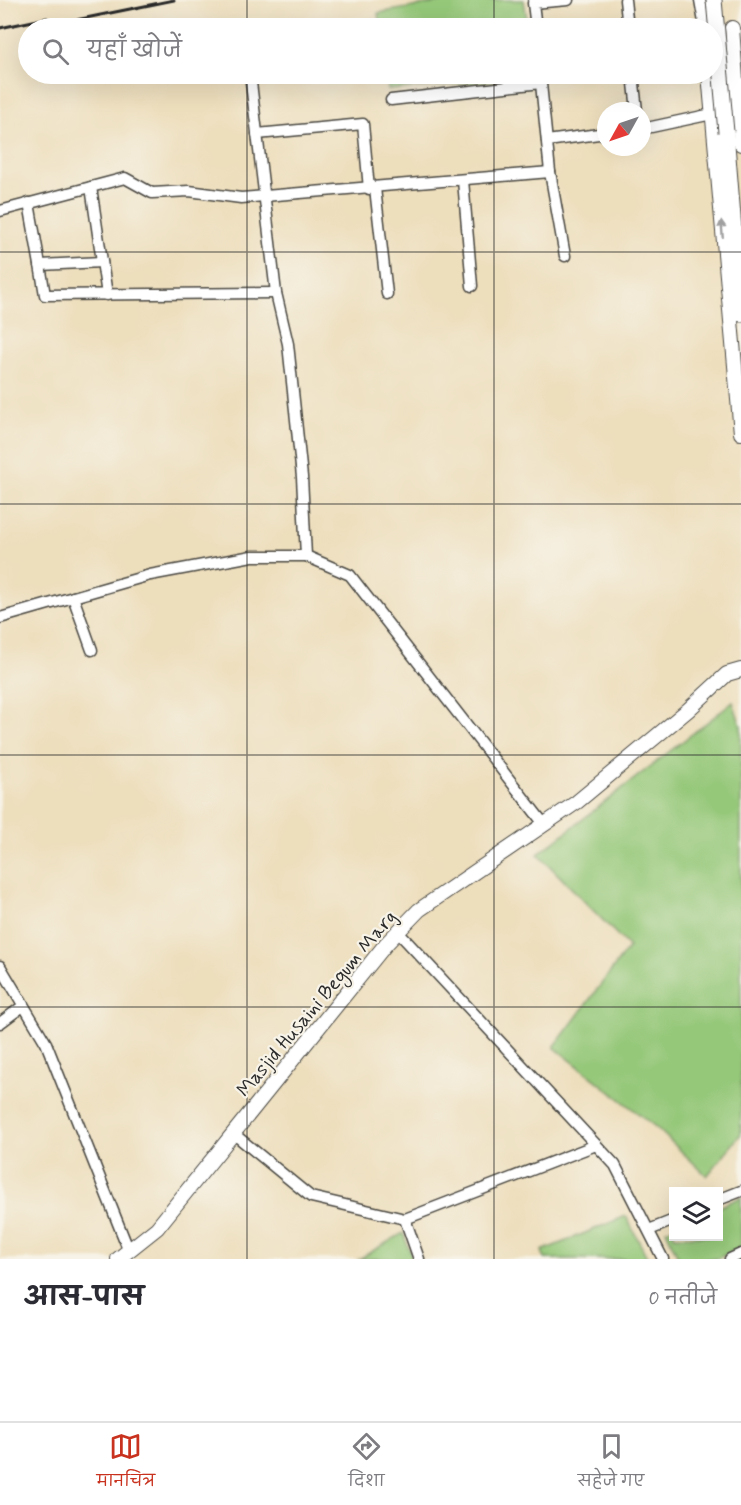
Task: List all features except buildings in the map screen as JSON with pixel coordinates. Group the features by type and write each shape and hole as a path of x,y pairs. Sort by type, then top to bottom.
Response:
{"main road":[{"path":"714,0 716,18"},
{"path":"721,84 741,314"}],"street":[{"path":"535,18 533,3 568,0"},
{"path":"625,0 627,18"},
{"path":"700,0 703,18"},
{"path":"736,27 741,144"},
{"path":"251,84 276,293 288,344 302,477 306,556"},
{"path":"391,100 500,84"},
{"path":"542,84 550,172 565,256"},
{"path":"634,84 636,102"},
{"path":"710,84 741,433"},
{"path":"651,127 712,114"},
{"path":"257,134 363,124 387,294"},
{"path":"547,141 597,135"},
{"path":"0,211 125,178 152,193 189,190 241,198 550,172"},
{"path":"463,180 472,286"},
{"path":"91,187 107,295"},
{"path":"29,203 45,295 276,293"},
{"path":"40,265 102,262"},
{"path":"0,618 150,575 252,556 306,556 350,575 544,824"},
{"path":"73,597 92,650"},
{"name":"Masjid Husaini Begum Marg","path":"124,1255 158,1228 398,932 419,910 577,802 688,710 727,674 741,670"},
{"path":"398,932 615,1165 663,1259"},
{"path":"0,966 3,978 46,1043 124,1255"},
{"path":"0,1023 23,1006"},
{"path":"234,1134 311,1197 405,1220 596,1145"},
{"path":"723,1198 741,1191"},
{"path":"405,1220 419,1259"},
{"path":"649,1230 669,1222"},
{"path":"730,1259 741,1254"}],"green space":[{"path":"454,0 524,0 527,18 379,18 378,13"},
{"path":"387,84 461,84 388,90"},
{"path":"733,702 741,726 741,1134 707,1176 658,1129 554,1047 629,947 538,854"},
{"path":"741,1197 741,1248 716,1259 679,1259 671,1241 723,1241 723,1205"},
{"path":"626,1216 648,1259 545,1259 542,1251"},
{"path":"403,1233 413,1259 359,1259"}],"railway":[{"path":"86,18 174,0"},
{"path":"0,28 18,24"}]}
